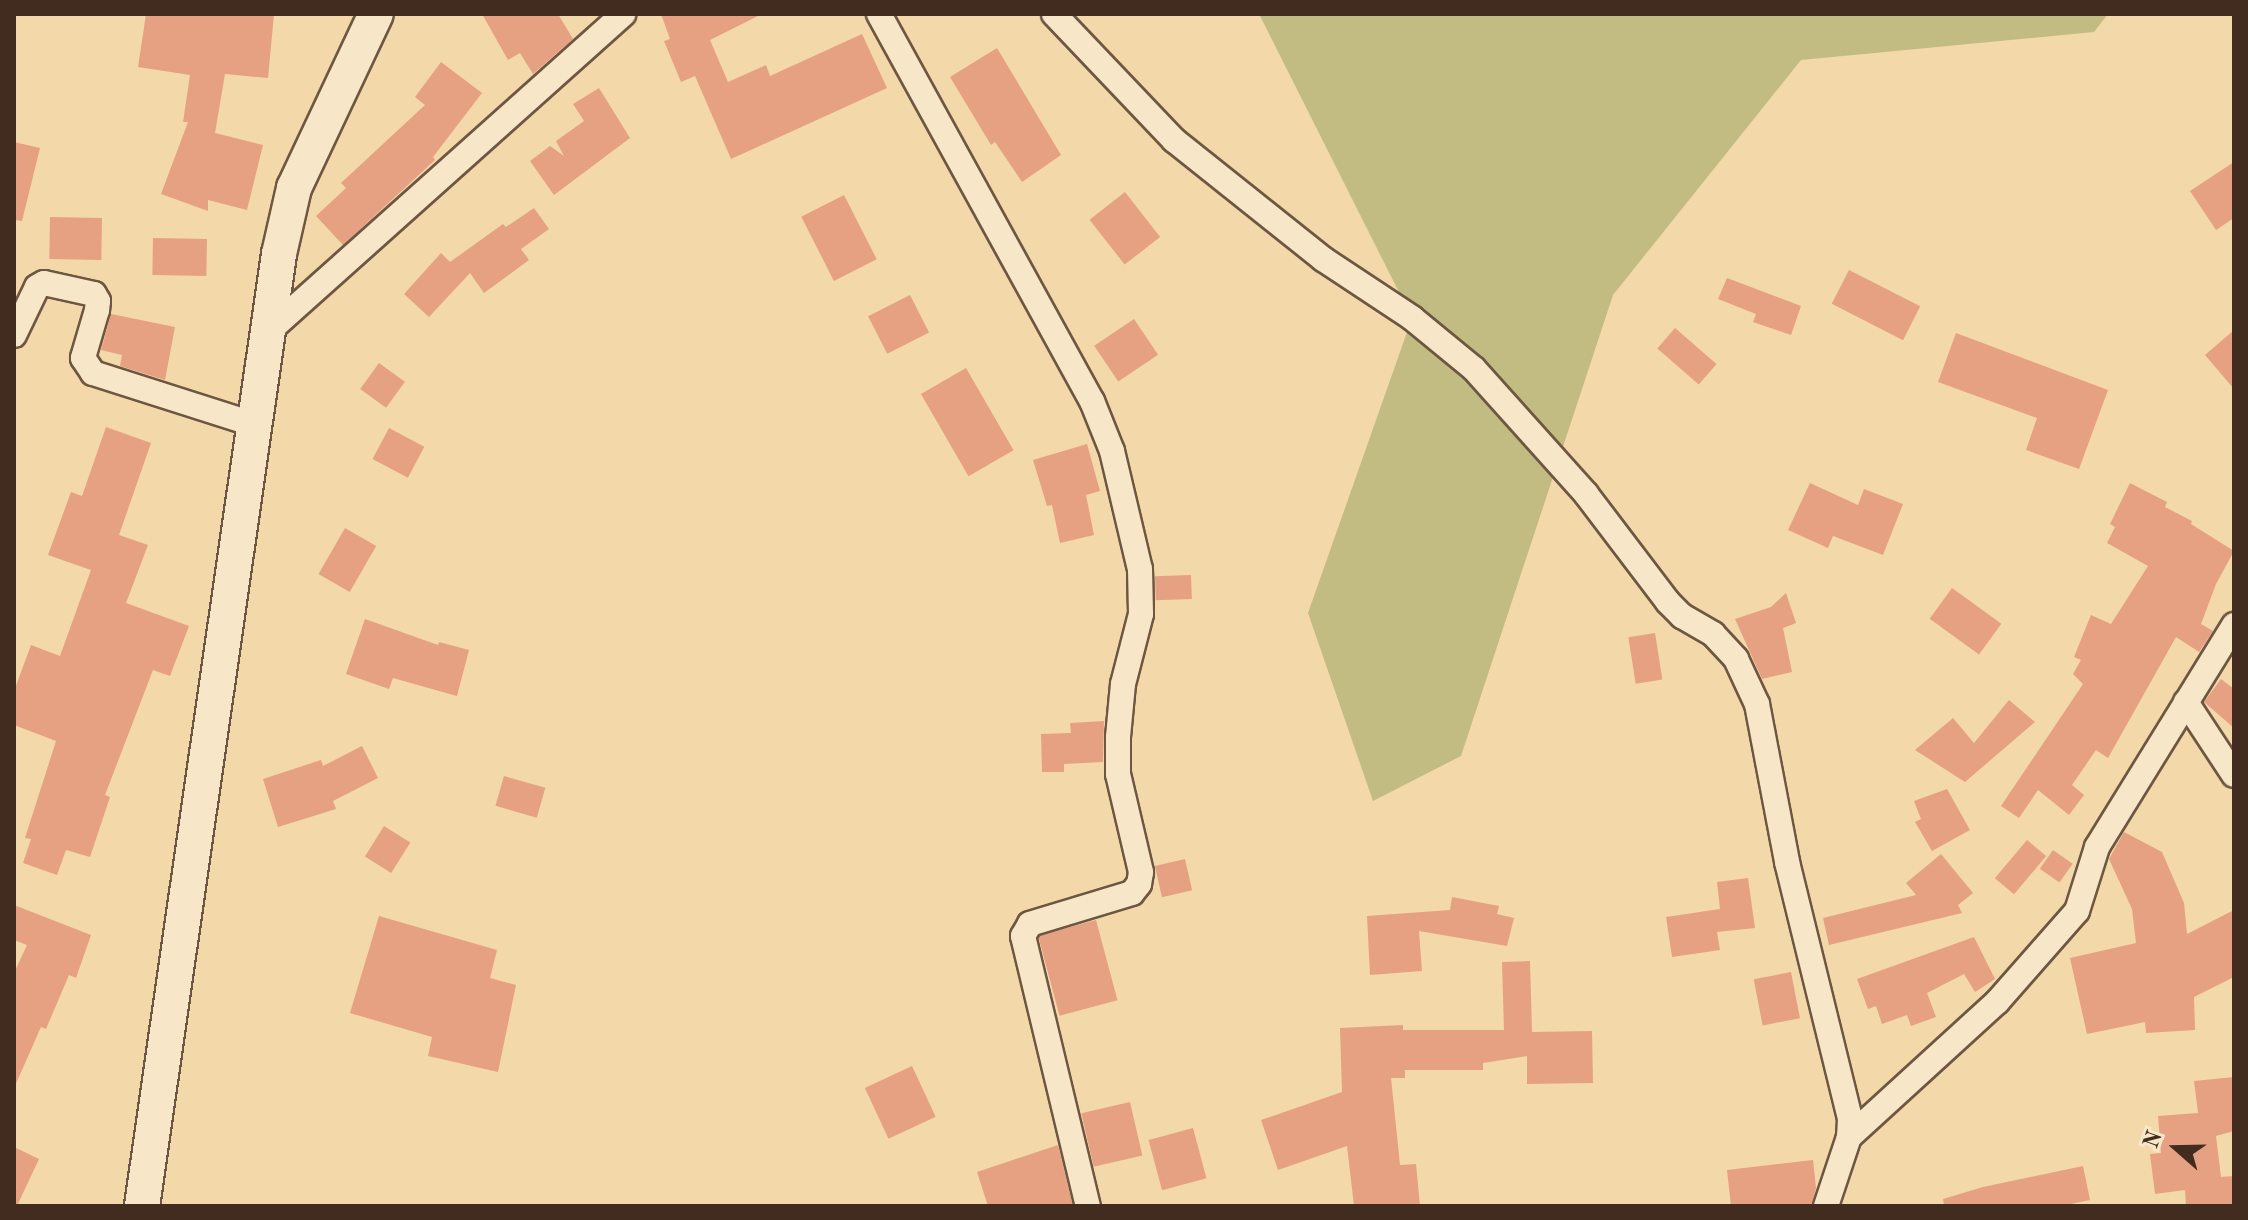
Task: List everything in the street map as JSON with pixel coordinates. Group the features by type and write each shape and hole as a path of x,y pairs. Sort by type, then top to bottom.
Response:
{"street":[{"path":"142,1206 279,254 294,188 376,14"},
{"path":"270,330 623,14"},
{"path":"879,14 1092,401 1112,451 1140,569 1141,614 1123,684 1118,737 1118,774 1141,872 1139,884 1132,893 1030,924 1023,936 1088,1206"},
{"path":"1054,14 1174,140 1323,259 1412,318 1474,369 1586,494 1668,602 1682,616 1713,634 1736,659 1757,704 1787,862 1850,1119 1849,1137 1826,1206"},
{"path":"14,335 37,287 44,283 94,294 98,301 97,310 83,358 93,373 256,425"},
{"path":"1849,1137 1997,1002 2077,911 2097,847 2234,625"},
{"path":"2186,702 2234,775"}],"shaded area":[{"path":"1259,14 2108,14 2094,32 1801,60 1613,295 1461,756 1373,801 1308,613 1412,318"}],"building":[{"path":"146,14 274,14 268,78 225,74 215,133 263,145 247,210 208,200 208,211 161,194 188,122 183,122 190,75 138,67"},
{"path":"482,14 558,14 573,39 533,74 520,53 508,60"},
{"path":"661,14 762,14 710,40 728,82 766,65 770,76 862,34 887,88 731,159 695,76 681,82 664,41 670,39"},
{"path":"997,48 1061,155 1022,182 995,142 991,145 950,77"},
{"path":"441,62 482,93 433,157 435,160 343,245 316,216 346,188 341,183 425,105 415,97"},
{"path":"599,88 630,138 554,195 530,161 550,146 564,156 556,141 584,121 573,104"},
{"path":"14,142 40,148 22,221 14,220"},
{"path":"2234,162 2234,218 2216,230 2190,191"},
{"path":"1125,192 1160,237 1125,265 1090,220"},
{"path":"844,195 877,259 834,281 801,217"},
{"path":"534,208 549,229 521,249 529,260 484,293 470,273 429,317 404,294 441,253 450,262 503,224 506,227"},
{"path":"50,217 102,218 101,260 49,259"},
{"path":"153,238 207,239 206,276 152,275"},
{"path":"1849,270 1920,306 1903,340 1832,304"},
{"path":"1727,278 1801,306 1791,335 1753,322 1756,314 1718,299"},
{"path":"910,295 929,332 887,354 868,316"},
{"path":"111,314 175,327 165,380 120,366 122,355 101,350"},
{"path":"1134,319 1158,355 1118,381 1094,346"},
{"path":"1675,328 1717,364 1699,384 1657,348"},
{"path":"2234,330 2234,389 2205,355"},
{"path":"1956,333 2108,390 2079,469 2026,450 2037,418 1938,382"},
{"path":"379,363 405,382 386,408 360,389"},
{"path":"966,368 1014,450 968,476 921,394"},
{"path":"106,427 151,443 119,535 148,545 126,603 189,626 170,676 153,670 105,795 110,797 90,857 66,850 57,875 23,863 31,839 25,838 56,741 14,725 14,691 31,645 60,656 91,570 48,555 71,492 82,496"},
{"path":"389,428 424,447 408,478 373,459"},
{"path":"1087,444 1100,491 1086,495 1094,535 1060,543 1052,505 1047,506 1033,460"},
{"path":"1810,483 1858,505 1864,489 1903,504 1883,555 1833,536 1828,548 1788,530"},
{"path":"2130,483 2167,502 2165,507 2192,521 2191,524 2234,551 2216,584 2201,624 2213,631 2199,652 2176,637 2108,758 2096,750 2072,785 2084,795 2069,815 2038,790 2019,818 2001,806 2083,684 2073,674 2081,660 2074,657 2091,615 2111,624 2148,566 2107,543 2115,527 2110,524"},
{"path":"345,528 376,546 350,592 318,574"},
{"path":"1191,575 1192,599 1156,600 1155,576"},
{"path":"1952,588 2001,624 1979,655 1930,619"},
{"path":"1786,593 1796,623 1783,628 1792,672 1762,679 1735,619 1771,607"},
{"path":"365,619 438,645 439,642 469,650 457,696 393,678 389,689 346,674"},
{"path":"1655,633 1662,679 1636,684 1628,637"},
{"path":"2221,679 2234,689 2234,728 2204,702"},
{"path":"2009,700 2035,722 1965,782 1915,750 1953,718 1974,743"},
{"path":"1104,721 1103,762 1064,764 1064,772 1042,772 1041,734 1071,733 1070,723"},
{"path":"362,746 378,778 333,801 336,809 278,827 263,779 321,760 323,766"},
{"path":"504,776 545,788 537,818 495,806"},
{"path":"1947,789 1970,830 1932,851 1915,822 1921,819 1914,801"},
{"path":"384,826 410,842 391,873 365,857"},
{"path":"2124,832 2162,852 2184,903 2187,934 2234,910 2234,977 2194,997 2195,1030 2146,1033 2145,1022 2087,1034 2070,958 2136,943 2132,909 2109,859"},
{"path":"2027,840 2046,856 2014,894 1995,878"},
{"path":"2053,850 2073,864 2059,883 2040,869"},
{"path":"1941,854 1973,893 1958,905 1962,913 1829,945 1823,918 1916,895 1906,883"},
{"path":"1185,859 1192,890 1162,897 1155,866"},
{"path":"1748,878 1755,928 1717,932 1720,950 1672,957 1666,917 1720,909 1717,882"},
{"path":"1452,897 1499,906 1497,914 1514,918 1507,946 1419,931 1422,971 1370,975 1367,916 1450,910"},
{"path":"14,905 91,935 76,978 69,975 46,1029 41,1027 14,1088 14,973 27,945 14,940"},
{"path":"379,916 497,950 490,978 516,985 498,1072 428,1056 432,1037 350,1013"},
{"path":"1096,920 1117,1000 1060,1016 1038,936"},
{"path":"1974,937 1995,979 1975,992 1964,974 1927,993 1936,1017 1911,1026 1907,1015 1882,1024 1876,1006 1868,1009 1857,979"},
{"path":"1530,961 1532,1032 1592,1031 1593,1083 1527,1084 1527,1056 1483,1063 1483,1070 1405,1070 1405,1078 1391,1078 1400,1165 1416,1164 1420,1206 1354,1206 1347,1146 1278,1170 1261,1120 1342,1092 1340,1028 1403,1025 1403,1030 1504,1030 1502,962"},
{"path":"1791,972 1800,1018 1763,1025 1754,979"},
{"path":"912,1066 936,1117 889,1139 865,1088"},
{"path":"2234,1077 2234,1131 2216,1136 2221,1177 2234,1176 2234,1206 2186,1206 2185,1190 2155,1194 2150,1154 2161,1153 2158,1116 2198,1113 2194,1081"},
{"path":"1130,1102 1142,1156 1094,1167 1081,1113"},
{"path":"1193,1128 1206,1178 1162,1190 1149,1140"},
{"path":"1058,1145 1073,1206 988,1206 977,1172"},
{"path":"14,1147 39,1159 17,1206 14,1206"},
{"path":"1813,1160 1816,1188 1811,1206 1731,1206 1727,1170"},
{"path":"2083,1166 2090,1200 2061,1206 1944,1206 1943,1199 1983,1187"}]}
